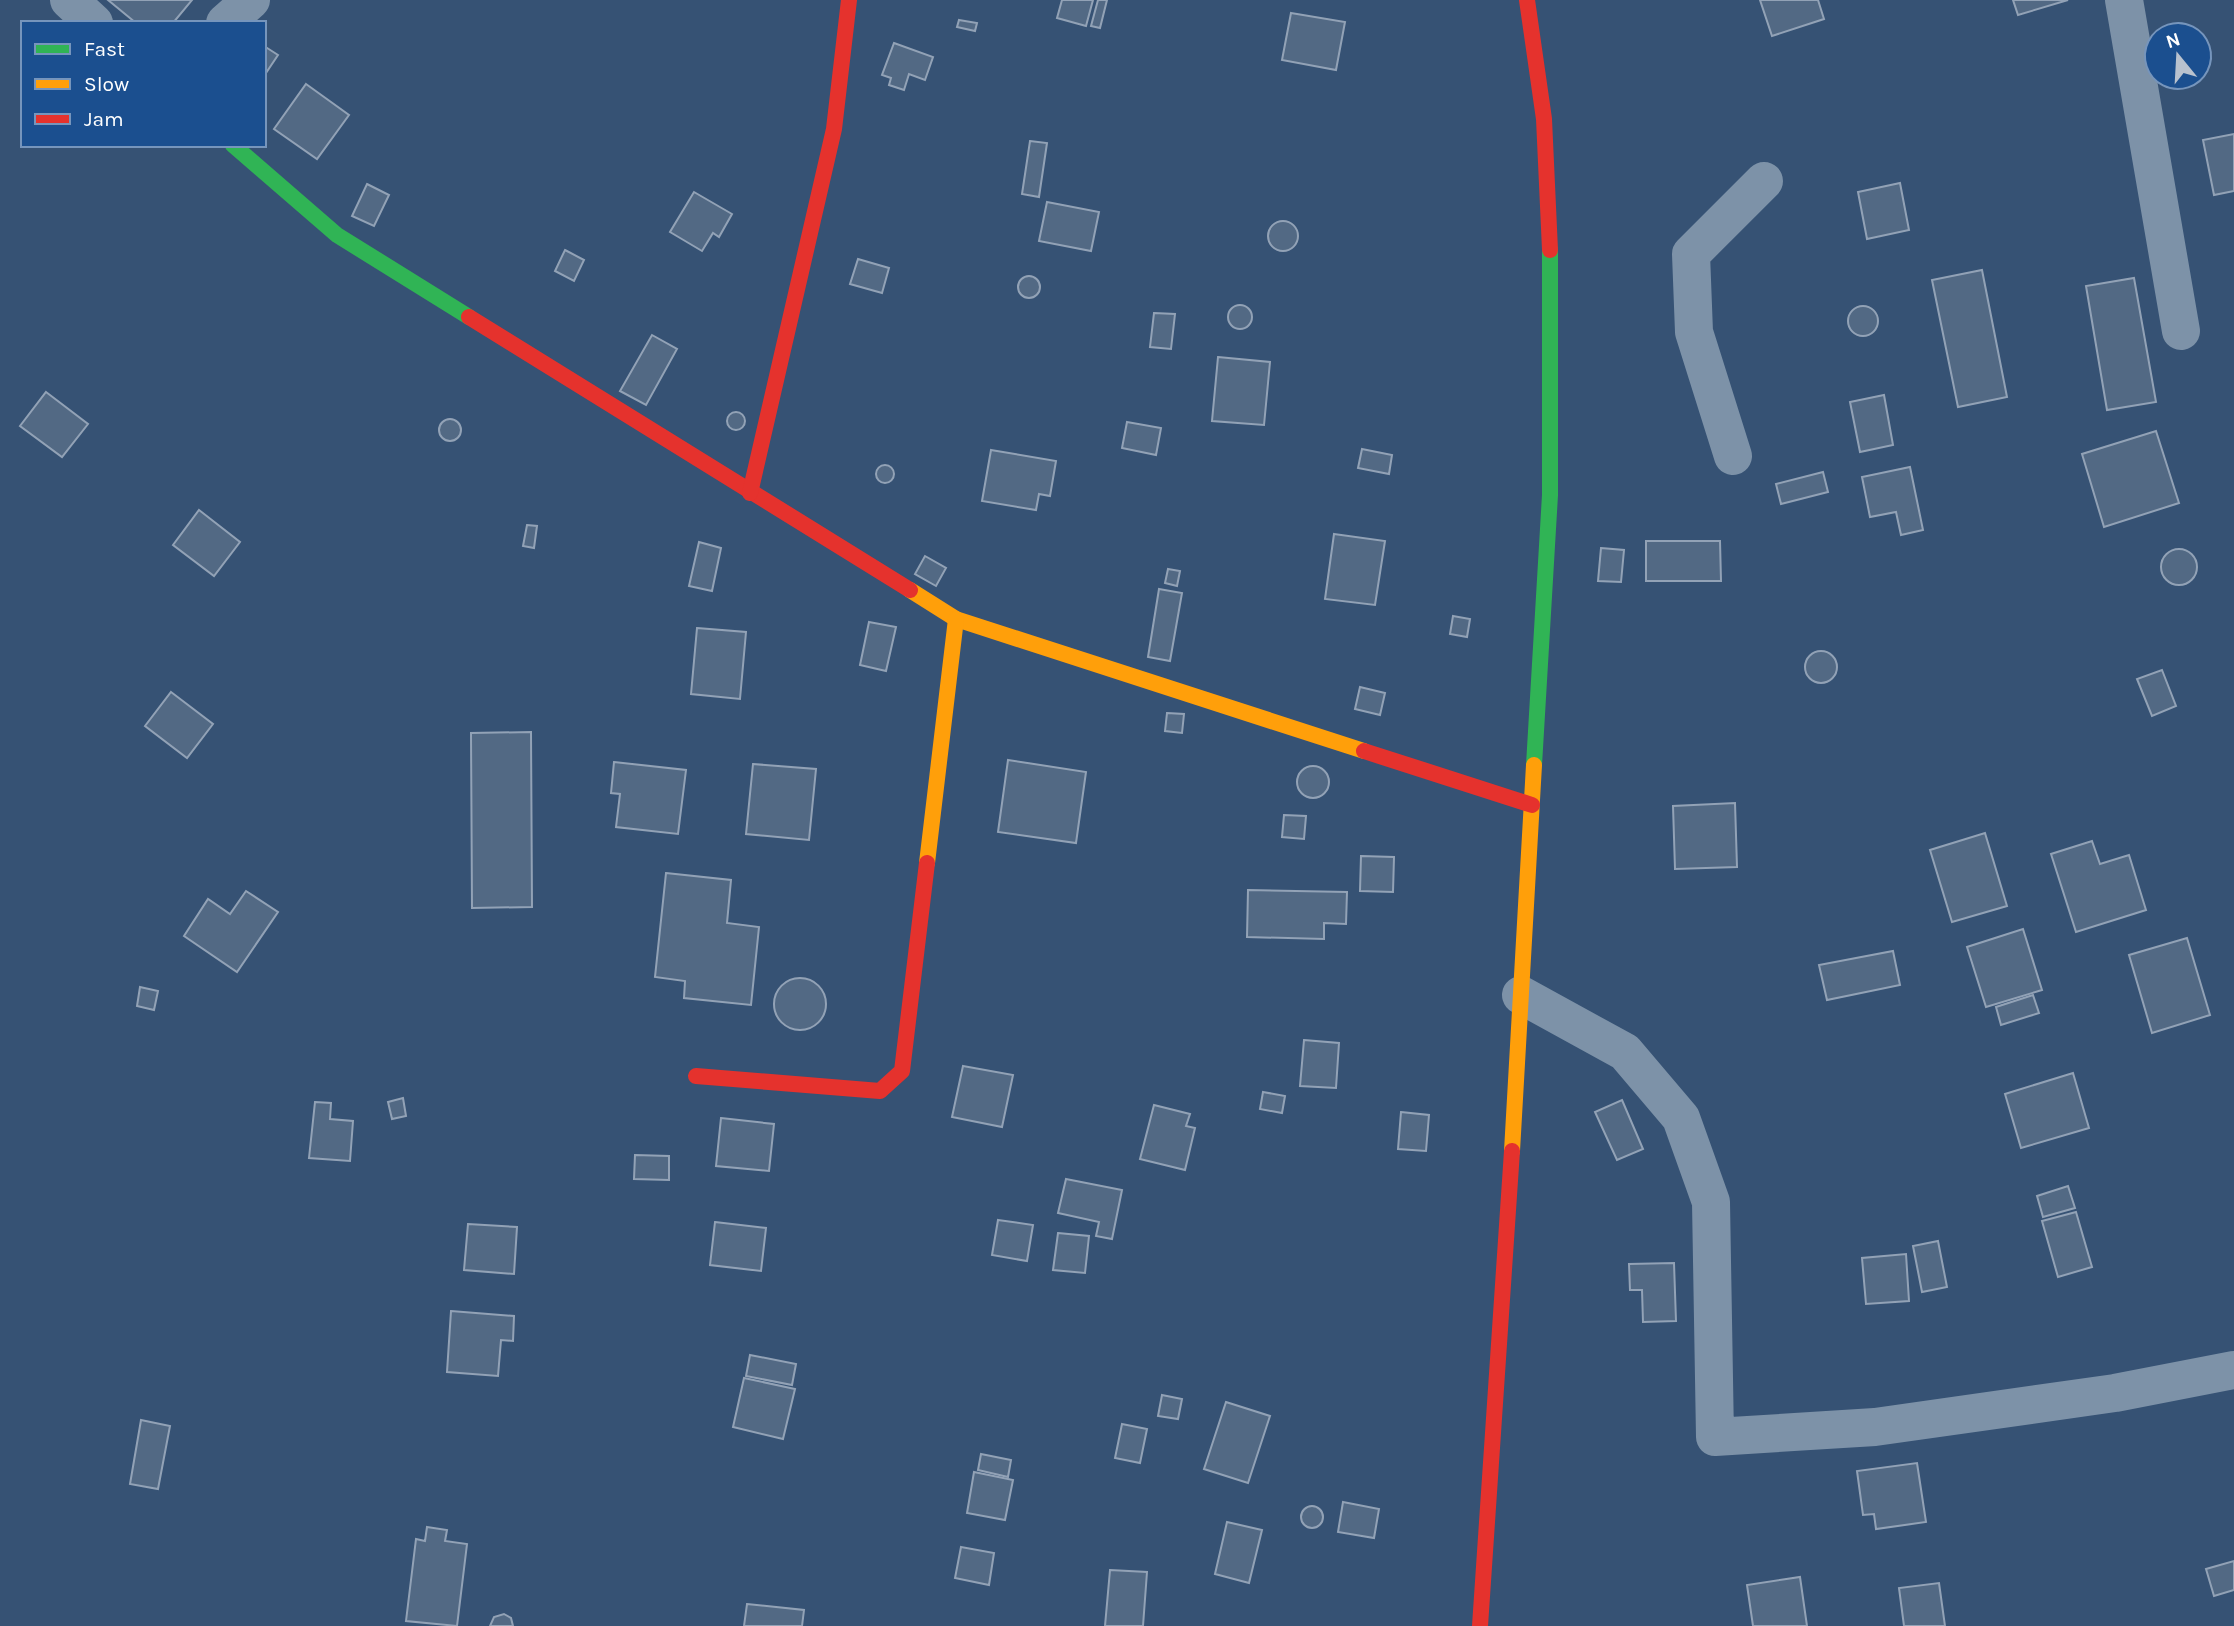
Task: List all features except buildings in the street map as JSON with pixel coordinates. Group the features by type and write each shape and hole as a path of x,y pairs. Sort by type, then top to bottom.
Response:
{"street":[{"path":"69,0 92,21"},
{"path":"227,21 251,0"},
{"path":"750,494 834,129 848,0"},
{"path":"1480,1626 1550,495 1550,224 1544,119 1527,0"},
{"path":"2124,0 2181,331"},
{"path":"235,147 337,235 750,494 956,619 1532,805"},
{"path":"1733,456 1694,332 1690,254 1765,181"},
{"path":"696,1076 880,1091 902,1071 956,619"},
{"path":"1521,995 1625,1052 1681,1118 1711,1202 1715,1437 1875,1427 2115,1393 2234,1370"}],"traffic: fast":[{"path":"235,147 337,235 469,317"},
{"path":"1534,765 1550,495 1550,250"}],"traffic: slow":[{"path":"910,590 956,619 1364,751"},
{"path":"927,863 956,619"},
{"path":"1512,1151 1534,765"}],"traffic: jam":[{"path":"750,493 834,129 849,0"},
{"path":"1527,0 1544,119 1550,250"},
{"path":"469,317 910,590"},
{"path":"1364,751 1532,805"},
{"path":"696,1076 880,1091 902,1071 927,863"},
{"path":"1480,1626 1512,1151"}]}
